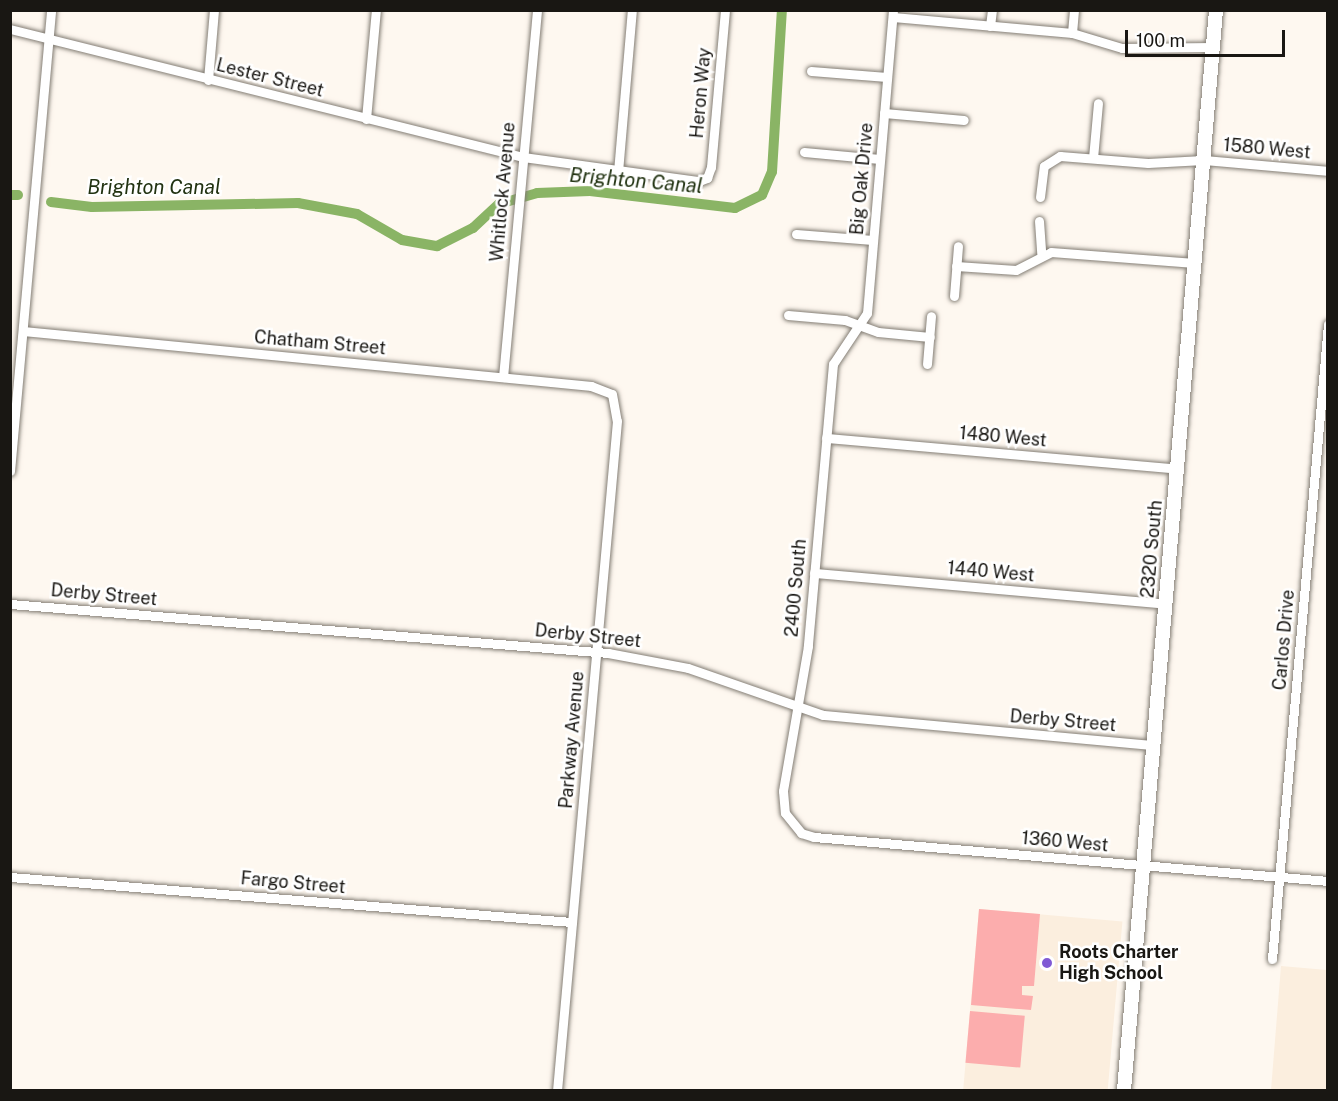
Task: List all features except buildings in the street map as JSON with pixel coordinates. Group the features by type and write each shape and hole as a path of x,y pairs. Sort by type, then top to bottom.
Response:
{"street":[{"path":"10,471 51,10"},
{"path":"208,80 214,10"},
{"path":"366,119 376,10"},
{"name":"Whitlock Avenue","path":"503,377 537,10"},
{"path":"618,172 632,10"},
{"name":"Heron Way","path":"707,177 725,10"},
{"path":"990,26 992,10"},
{"path":"1072,33 1074,10"},
{"name":"2320 South","path":"1124,1090 1216,10"},
{"path":"893,14 1072,33 1122,48 1213,47"},
{"name":"Big Oak Drive","path":"860,326 866,317 893,14"},
{"name":"Lester Street","path":"10,29 523,157 694,181 707,177"},
{"path":"811,71 887,77"},
{"path":"1093,158 1098,103"},
{"path":"884,113 964,120"},
{"path":"804,152 880,159"},
{"name":"1580 West","path":"1040,197 1042,171 1049,160 1093,158 1148,163 1203,160 1328,171"},
{"path":"1039,221 1041,253"},
{"path":"796,234 873,240"},
{"path":"954,296 958,246"},
{"path":"956,266 1016,270 1041,253 1195,263"},
{"path":"788,315 851,321 860,326 930,337"},
{"path":"927,364 931,316"},
{"name":"Carlos Drive","path":"1272,959 1328,324"},
{"name":"2400 South","path":"801,833 785,813 783,802 798,709 814,573 833,364 844,341 860,326"},
{"name":"Chatham Street","path":"23,331 591,386 612,394"},
{"name":"Parkway Avenue","path":"557,1090 617,421 612,394"},
{"name":"1480 West","path":"826,438 1177,469"},
{"name":"1440 West","path":"814,573 1165,604"},
{"name":"Derby Street","path":"10,604 596,651 688,668 798,709 836,717 1153,745"},
{"name":"1360 West","path":"801,833 1143,866 1328,881"},
{"name":"Fargo Street","path":"10,877 572,922"}],"shaded area":[{"name":"Roots Charter High School","path":"979,909 1122,922 1108,1090 963,1090"},
{"path":"979,909 1040,914 1034,986 1022,986 1022,995 1033,996 1031,1010 971,1005"},
{"path":"1281,966 1327,970 1327,1090 1271,1090"},
{"path":"970,1011 1025,1016 1020,1068 965,1063"}],"waterway":[{"name":"Brighton Canal","path":"51,202 92,207 298,203 357,214 402,240 437,246 473,228 499,204 537,193 590,191 735,208 762,195 772,172 782,10"},
{"name":"Brighton Canal","path":"10,195 18,195"}],"place":[{"name":"Roots Charter High School","path":"1047,963"}]}
